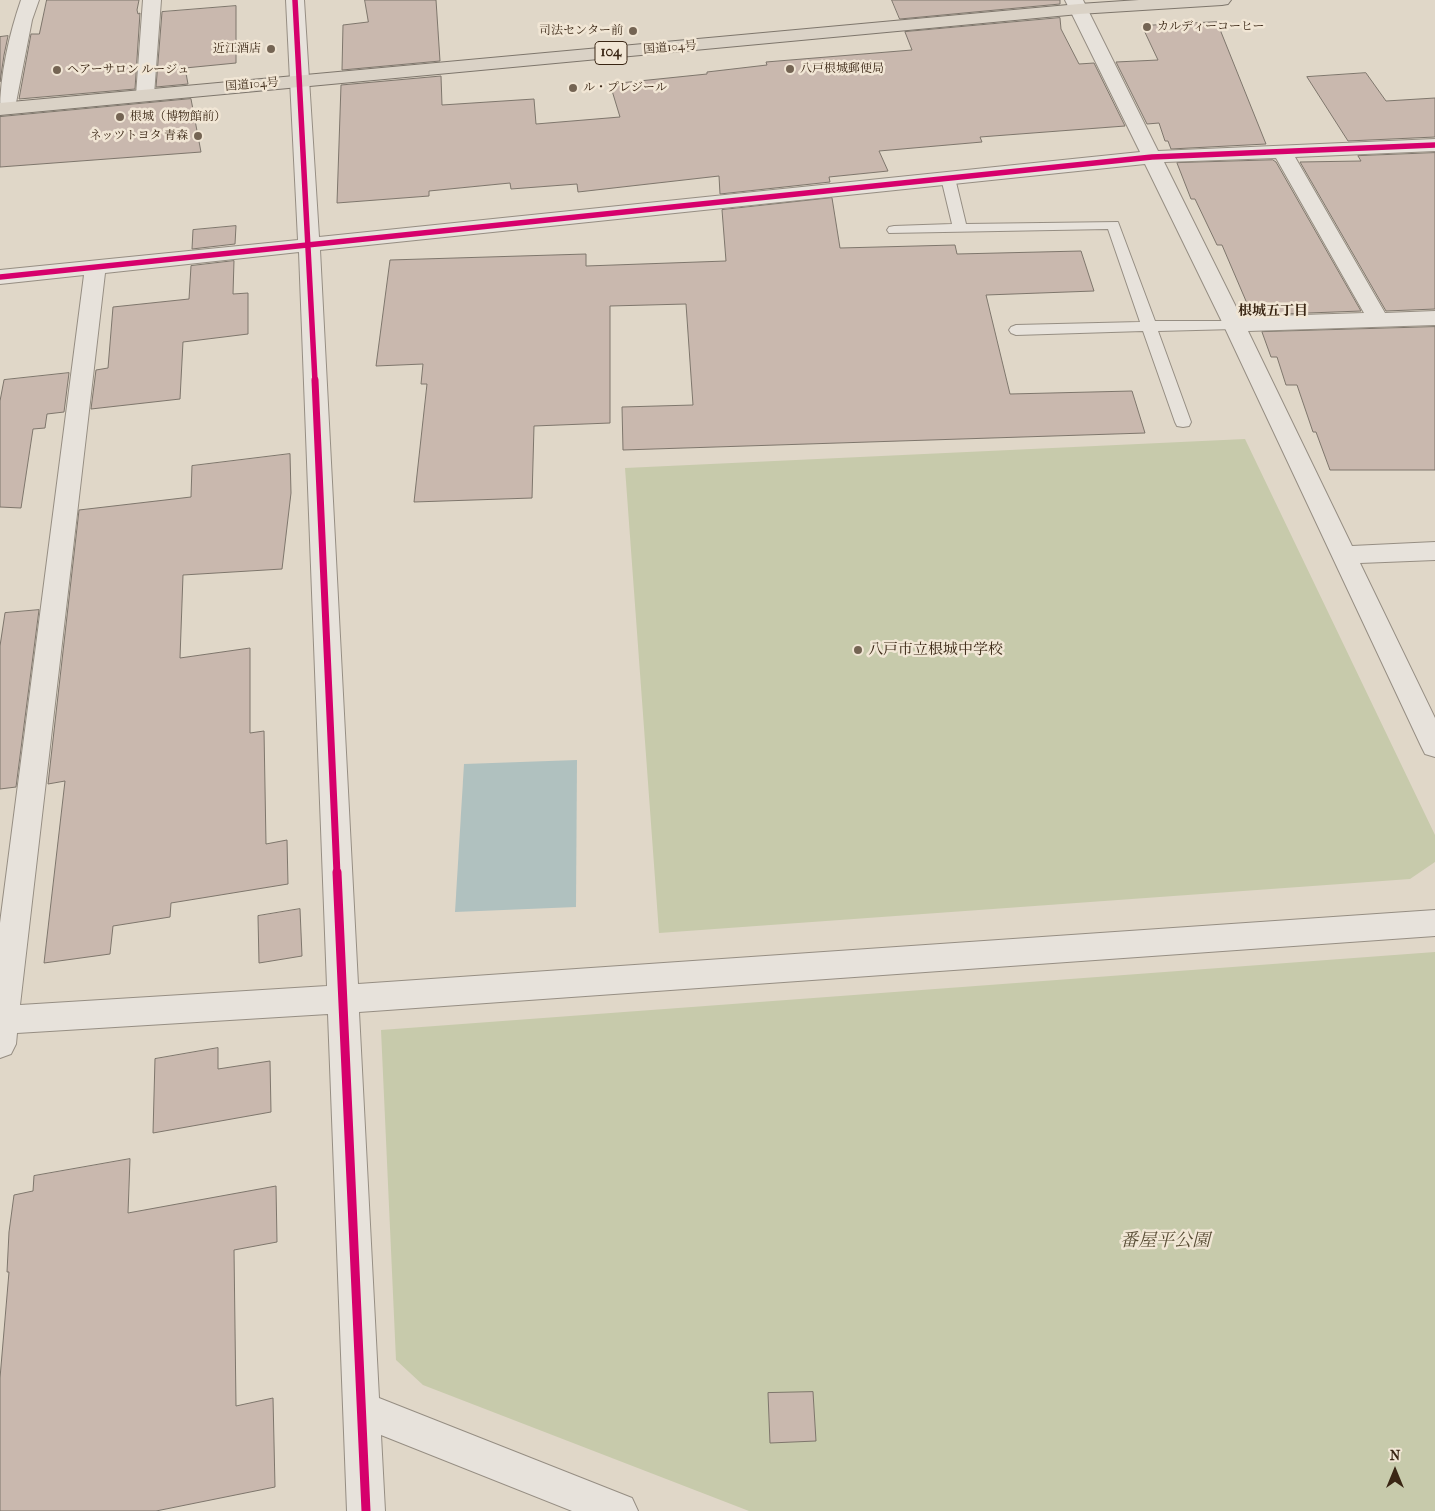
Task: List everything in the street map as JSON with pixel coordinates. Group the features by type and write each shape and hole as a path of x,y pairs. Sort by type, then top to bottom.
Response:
{"highway":[{"name":"国道104号","path":"3,109 1076,5 1222,0"}],"street":[{"path":"3,109 23,20 30,0"},
{"path":"145,96 152,0"},
{"path":"295,0 309,246 366,1511"},
{"path":"1076,5 1234,324 1435,746"},
{"path":"0,277 1152,157 1435,145"},
{"path":"1282,151 1378,320"},
{"path":"95,268 1,1028 343,999 1435,923"},
{"path":"1234,324 1435,318"},
{"path":"1344,555 1435,551"},
{"path":"361,1409 619,1511"}],"lane":[{"path":"948,178 960,228"},
{"path":"894,230 1113,225 1183,422"},
{"path":"1016,330 1149,328 1234,324"}],"green space":[{"path":"1245,439 1435,835 1435,862 1410,879 659,933 625,468"},
{"name":"番屋平公園","path":"1435,952 1435,1511 749,1511 423,1385 396,1360 381,1030"}],"shaded area":[{"path":"577,760 576,907 455,912 464,764"}],"building":[{"path":"47,0 139,0 137,10 138,14 140,13 135,89 19,99 31,34 39,34"},
{"path":"365,0 436,0 440,61 342,70 343,25 368,22"},
{"path":"892,0 1060,0 1060,4 900,19"},
{"path":"236,6 236,63 185,68 188,84 156,87 162,12"},
{"path":"1060,18 1061,29 1079,64 1094,63 1125,126 980,137 982,142 879,151 888,171 829,177 830,182 720,194 719,176 578,192 577,184 511,189 510,183 429,191 429,196 337,203 341,85 441,76 442,105 534,99 536,124 620,117 610,84 707,74 707,72 767,65 766,62 912,50 905,32"},
{"path":"1217,22 1266,144 1171,149 1168,141 1165,141 1159,123 1147,124 1116,62 1158,60 1142,26"},
{"path":"8,36 4,55 0,82 0,37"},
{"path":"1366,73 1386,101 1435,98 1435,137 1348,141 1307,77"},
{"path":"191,99 201,152 0,167 0,117"},
{"path":"1435,153 1435,309 1386,311 1300,162 1361,161 1358,156"},
{"path":"1273,160 1276,162 1361,311 1256,315 1254,308 1249,308 1222,245 1217,245 1195,199 1191,199 1177,163"},
{"path":"832,198 840,248 955,245 957,254 1081,251 1094,291 986,295 1010,394 1132,391 1145,433 623,450 622,407 693,405 686,304 610,306 610,423 534,426 532,498 414,502 427,384 421,384 423,364 376,366 390,260 586,254 586,266 726,261 722,210"},
{"path":"236,226 235,244 192,249 193,230"},
{"path":"234,261 233,294 248,293 248,334 183,342 180,399 91,409 96,370 108,368 113,307 189,299 191,266"},
{"path":"1435,327 1435,470 1330,470 1316,432 1313,432 1297,385 1286,385 1277,357 1271,357 1262,332"},
{"path":"69,373 64,412 47,414 45,428 33,429 21,508 0,507 0,401 4,380"},
{"path":"290,454 291,493 282,569 183,575 180,658 250,648 250,733 264,731 266,844 287,840 288,884 171,903 170,917 113,926 110,954 44,963 65,781 48,784 79,510 191,497 192,466"},
{"path":"39,610 16,787 0,789 0,646 5,613"},
{"path":"300,909 302,956 259,963 258,916"},
{"path":"218,1048 218,1069 270,1061 271,1112 153,1133 155,1059"},
{"path":"130,1159 128,1213 276,1186 277,1242 234,1250 236,1406 273,1398 275,1487 156,1511 0,1511 0,1378 9,1272 7,1272 9,1232 14,1195 33,1191 34,1176"},
{"path":"813,1392 816,1441 770,1443 768,1393"}],"cycle path":[{"path":"295,0 309,246 366,1511"},
{"path":"0,277 1152,157 1435,145"}],"place":[{"name":"カルディーコーヒー","path":"1147,27"},
{"name":"司法センター前","path":"633,31"},
{"name":"近江酒店","path":"271,49"},
{"name":"八戸根城郵便局","path":"790,69"},
{"name":"ヘアーサロン ルージュ","path":"57,70"},
{"name":"ル・プレジール","path":"573,88"},
{"name":"根城（博物館前）","path":"120,117"},
{"name":"ネッツトヨタ 青森","path":"198,136"},
{"name":"八戸市立根城中学校","path":"858,650"}],"district":[{"name":"根城五丁目","path":"1273,312"}]}
